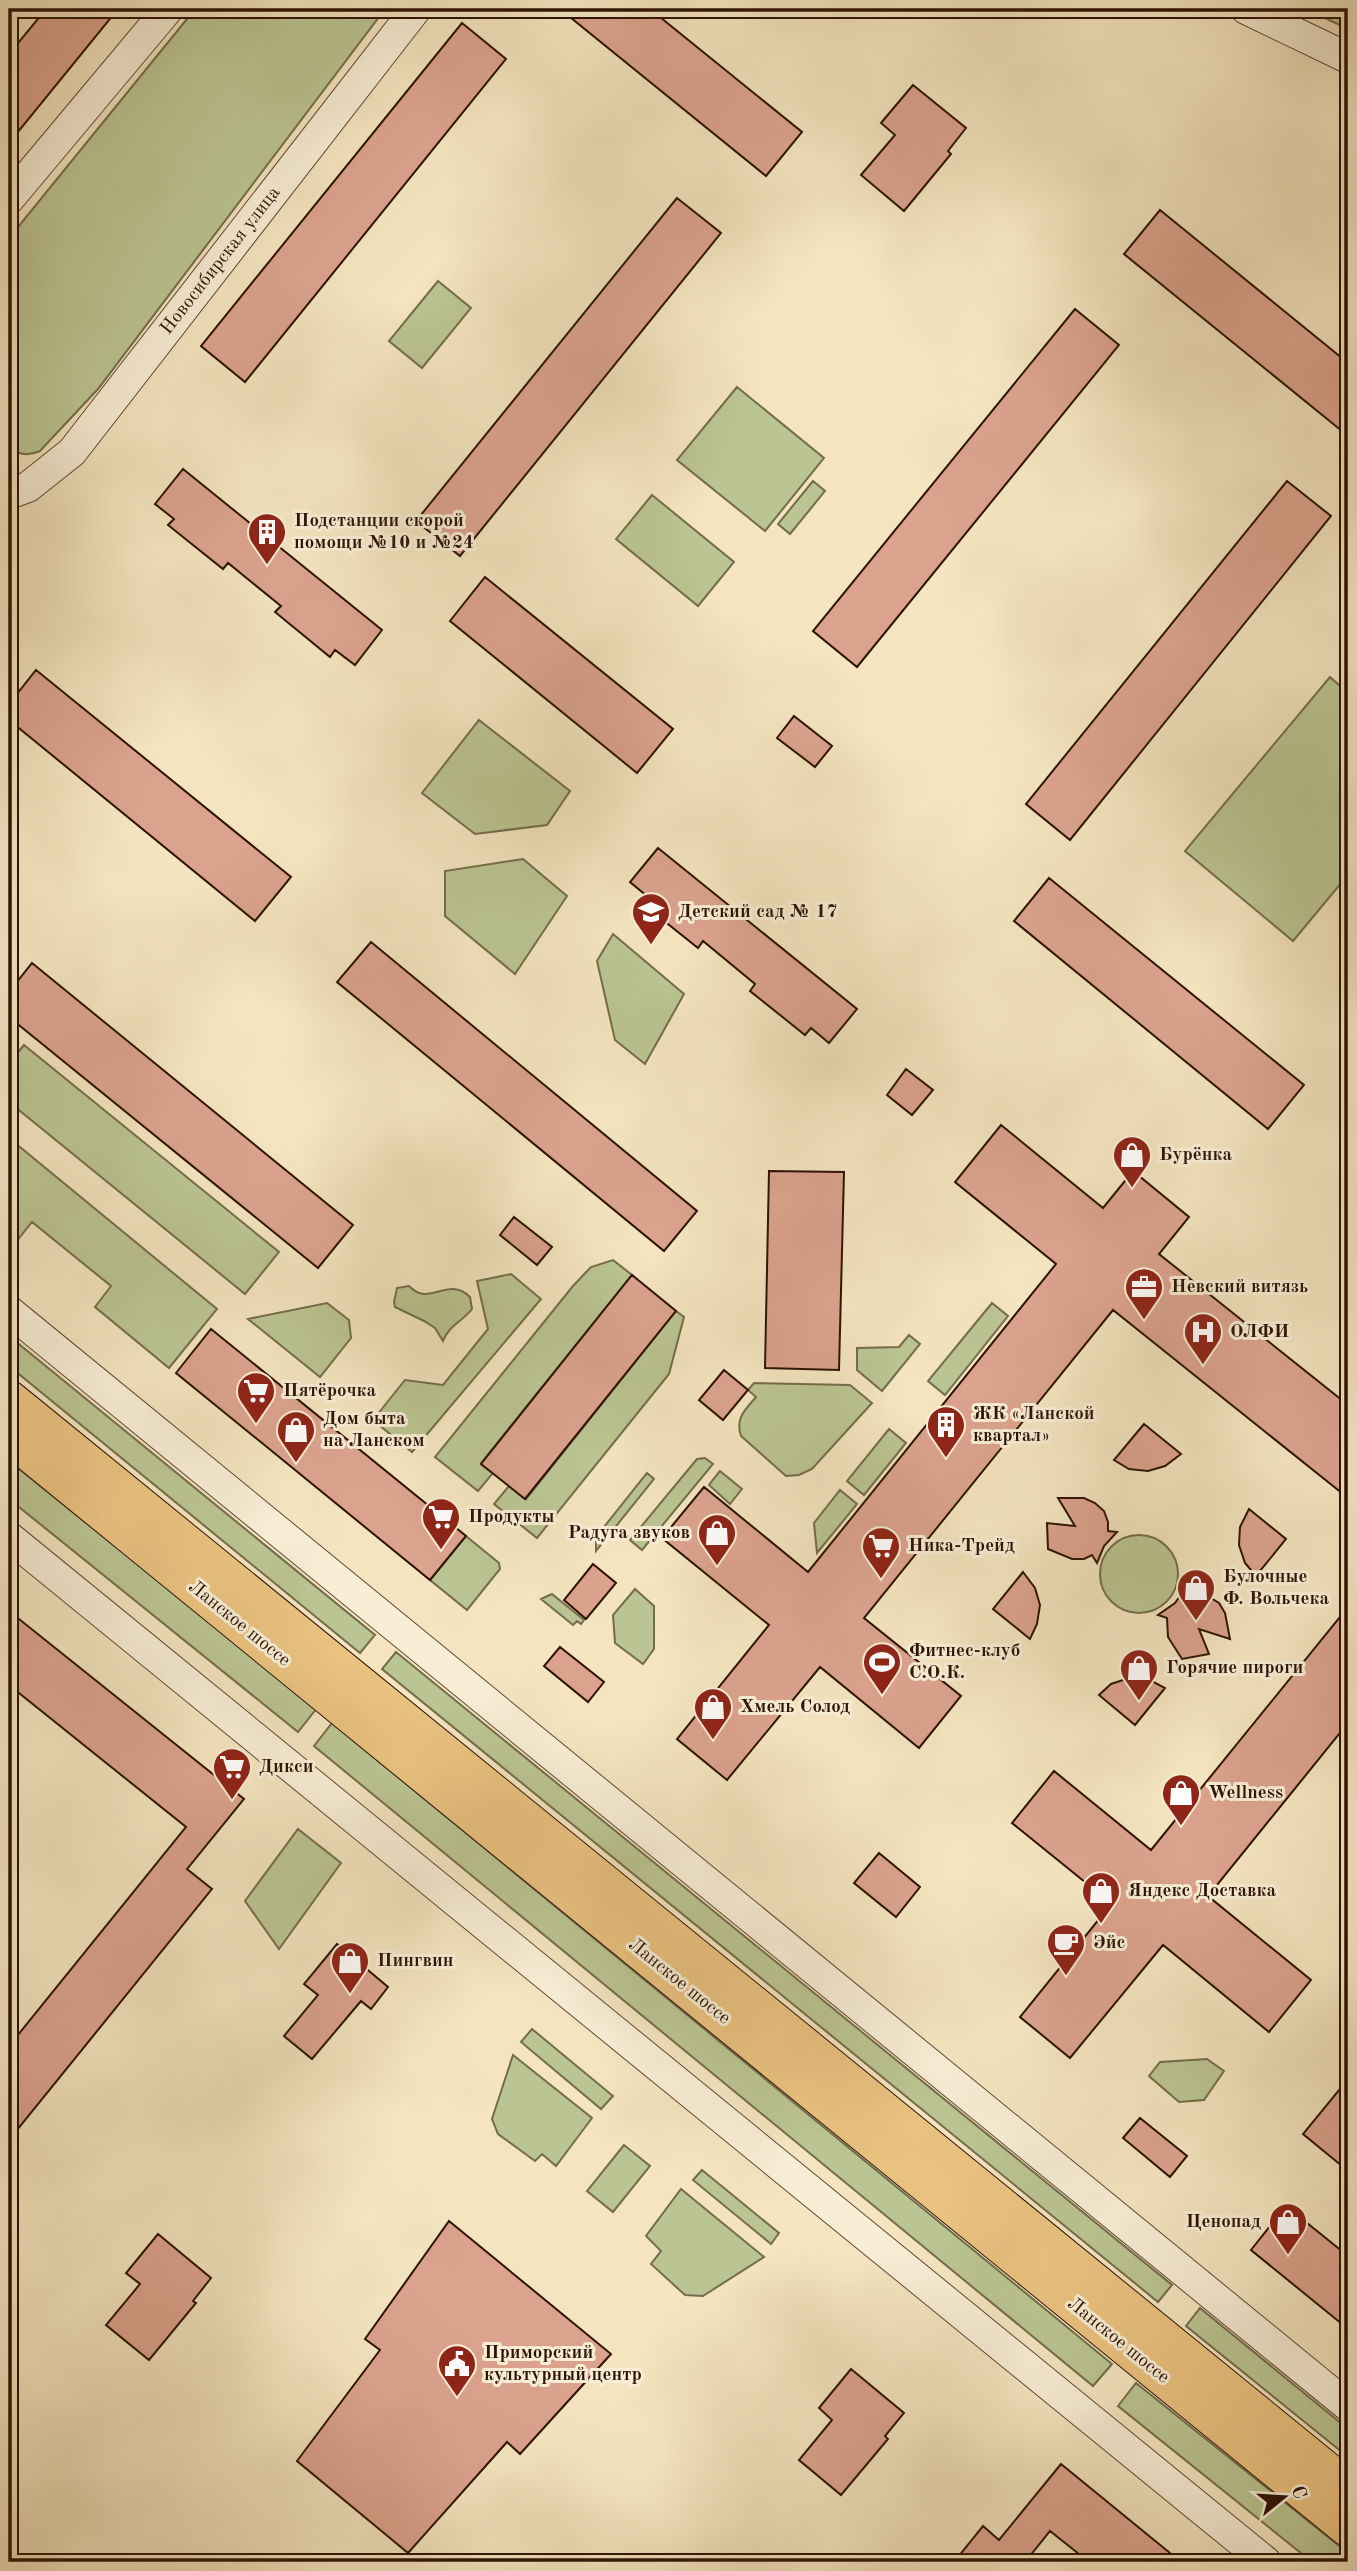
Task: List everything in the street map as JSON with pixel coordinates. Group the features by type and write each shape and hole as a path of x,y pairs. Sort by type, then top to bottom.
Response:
{"main road":[{"name":"Ланское шоссе","path":"9,1399 1348,2487"},
{"name":"Ланское шоссе","path":"9,1436 1348,2528"}],"street":[{"path":"9,199 168,9"},
{"name":"Новосибирская улица","path":"15,488 72,452 416,9"},
{"path":"1246,9 1348,58"},
{"path":"9,1311 1348,2406"},
{"path":"9,1537 1266,2562"}],"green space":[{"path":"195,9 385,9 98,389 40,451 32,454 16,452 9,447 9,238"},
{"path":"1306,9 1348,9 1348,29"},
{"path":"438,281 471,308 422,368 389,341"},
{"path":"737,387 824,458 765,531 677,460"},
{"path":"813,481 825,491 790,534 778,524"},
{"path":"652,495 734,562 698,606 616,539"},
{"path":"1330,677 1348,693 1348,875 1293,941 1185,851"},
{"path":"479,720 570,791 547,825 475,834 422,793"},
{"path":"523,859 567,896 515,974 445,916 445,871"},
{"path":"613,934 684,994 645,1064 615,1040 597,961"},
{"path":"24,1045 279,1252 245,1294 9,1102 9,1063"},
{"path":"9,1138 217,1309 169,1368 95,1307 111,1286 32,1222 16,1242 9,1237"},
{"path":"613,1260 632,1275 481,1463 493,1473 478,1491 435,1457 573,1286 591,1267"},
{"path":"511,1274 541,1299 412,1452 373,1420 405,1380 443,1385 488,1329 477,1281"},
{"path":"409,1286 424,1294 454,1289 462,1291 470,1297 472,1309 449,1331 443,1341 435,1328 395,1307 397,1288"},
{"path":"327,1303 349,1320 351,1338 320,1377 248,1319"},
{"path":"992,1303 1008,1316 945,1395 928,1381"},
{"path":"676,1311 684,1317 669,1374 537,1538 494,1504 509,1486 526,1499"},
{"path":"909,1335 920,1344 882,1391 857,1370 857,1348 899,1347"},
{"path":"9,1336 375,1635 360,1653 9,1366"},
{"path":"754,1383 850,1385 872,1403 812,1469 799,1475 786,1476 741,1436 740,1419 756,1397 748,1390"},
{"path":"889,1429 906,1443 864,1495 847,1481"},
{"path":"705,1458 713,1464 642,1550 630,1540 697,1459"},
{"path":"9,1461 317,1708 298,1732 9,1499"},
{"path":"720,1471 742,1489 730,1504 709,1485"},
{"path":"647,1473 654,1479 596,1551 596,1540 600,1532"},
{"path":"840,1490 857,1504 817,1553 814,1523"},
{"path":"1131,1535 1147,1535 1161,1541 1172,1552 1178,1566 1178,1582 1172,1596 1161,1607 1147,1613 1131,1613 1117,1607 1106,1596 1100,1582 1100,1566 1106,1552 1117,1541"},
{"path":"466,1536 499,1563 500,1569 467,1610 430,1580"},
{"path":"635,1589 654,1606 654,1649 643,1664 615,1643 613,1615"},
{"path":"552,1594 584,1620 581,1624 577,1621 573,1625 541,1599"},
{"path":"396,1652 1172,2285 1158,2302 382,1669"},
{"path":"332,1723 1112,2364 1093,2386 314,1746"},
{"path":"298,1829 341,1863 279,1949 245,1901"},
{"path":"532,2029 613,2096 601,2109 521,2042"},
{"path":"513,2055 592,2118 556,2166 542,2154 535,2161 498,2134 492,2119"},
{"path":"1207,2059 1224,2071 1204,2100 1179,2102 1149,2076 1160,2062"},
{"path":"624,2145 650,2166 613,2212 587,2191"},
{"path":"702,2170 779,2233 771,2244 693,2180"},
{"path":"681,2189 764,2257 703,2296 685,2295 651,2264 661,2251 646,2236"},
{"path":"1200,2308 1348,2429 1348,2457 1186,2326"},
{"path":"1136,2383 1348,2553 1348,2562 1312,2562 1118,2406"}],"building":[{"path":"46,9 118,9 9,143 9,54"},
{"path":"560,9 650,9 802,132 766,176"},
{"path":"462,23 506,59 245,382 201,346"},
{"path":"913,85 966,128 948,151 951,154 904,211 861,175 895,135 881,123"},
{"path":"677,198 721,233 460,556 416,521"},
{"path":"1160,210 1348,363 1348,436 1124,254"},
{"path":"1075,309 1119,345 857,667 813,631"},
{"name":"Подстанции скорой помощи №10 и №24","path":"183,469 382,630 355,665 335,650 330,657 275,612 281,606 228,563 223,569 168,525 174,519 155,504"},
{"path":"1287,481 1331,516 1070,840 1026,804"},
{"path":"485,577 673,729 637,773 450,621"},
{"path":"36,670 291,877 255,921 9,720 9,704"},
{"path":"794,716 832,746 815,767 777,738"},
{"path":"658,848 857,1009 829,1043 811,1028 805,1035 750,991 755,984 703,941 698,948 643,904 648,897 630,882"},
{"path":"1049,878 1304,1085 1268,1129 1014,921"},
{"path":"371,942 697,1211 664,1251 337,982"},
{"path":"32,963 353,1225 318,1268 9,1017 9,992"},
{"path":"906,1069 933,1090 912,1115 887,1095"},
{"name":"ЖК «Ланской квартал»","path":"1001,1125 1103,1208 1133,1171 1189,1217 1159,1254 1348,1405 1348,1498 1113,1310 864,1618 961,1696 919,1748 820,1667 727,1780 677,1739 769,1625 662,1538 704,1487 808,1572 1056,1264 955,1182"},
{"path":"769,1171 844,1172 839,1370 765,1368"},
{"path":"514,1217 552,1247 537,1265 500,1235"},
{"path":"632,1275 676,1311 525,1499 481,1464"},
{"path":"211,1329 466,1536 430,1580 176,1373"},
{"path":"724,1370 748,1390 723,1420 699,1400"},
{"path":"1144,1424 1181,1454 1165,1466 1148,1471 1129,1469 1114,1460"},
{"path":"1058,1498 1084,1498 1095,1503 1104,1511 1108,1531 1117,1532 1104,1546 1097,1563 1092,1555 1084,1559 1072,1559 1048,1549 1047,1523 1075,1526"},
{"path":"1249,1509 1286,1539 1256,1576 1245,1563 1239,1545 1240,1527"},
{"path":"593,1564 616,1583 586,1619 564,1600"},
{"path":"1023,1572 1035,1588 1040,1605 1037,1624 1030,1639 993,1609"},
{"path":"1185,1589 1187,1596 1197,1594 1219,1603 1225,1613 1230,1639 1199,1629 1209,1654 1182,1659 1168,1637 1167,1618 1158,1615 1175,1603"},
{"path":"1348,1607 1348,1723 1208,1896 1311,1980 1269,2032 1163,1945 1070,2058 1020,2017 1104,1913 1101,1895 1012,1823 1054,1771 1151,1850"},
{"path":"9,1611 244,1799 187,1869 212,1889 9,2140 9,2046 186,1827 9,1685"},
{"path":"560,1647 604,1682 588,1702 544,1666"},
{"path":"1129,1678 1148,1679 1165,1688 1135,1725 1099,1695 1111,1684"},
{"path":"879,1853 920,1887 896,1917 854,1883"},
{"path":"337,1944 388,1987 371,2009 361,2001 312,2059 284,2036 318,1995 304,1984"},
{"path":"1348,2079 1348,2171 1303,2134"},
{"path":"1140,2118 1187,2156 1170,2177 1123,2138"},
{"path":"1286,2206 1348,2256 1348,2329 1251,2250"},
{"name":"Приморский культурный центр","path":"449,2221 611,2354 520,2454 507,2442 408,2553 297,2461 380,2350 365,2339"},
{"path":"158,2234 211,2278 193,2301 196,2303 149,2360 106,2325 140,2284 126,2273"},
{"path":"851,2369 904,2413 885,2436 888,2439 841,2495 799,2460 832,2420 819,2408"},
{"path":"1061,2464 1181,2562 1089,2562 1050,2531 1026,2561 1028,2562 954,2562 983,2526 999,2540"}],"place":[{"name":"Подстанции скорой помощи №10 и №24","path":"267,566"},
{"name":"Детский сад № 17","path":"651,946"},
{"name":"Бурёнка","path":"1132,1189"},
{"name":"Невский витязь","path":"1144,1321"},
{"name":"ОЛФИ","path":"1203,1366"},
{"name":"Пятёрочка","path":"256,1425"},
{"name":"ЖК «Ланской квартал»","path":"946,1459"},
{"name":"Дом быта на Ланском","path":"296,1464"},
{"name":"Продукты","path":"441,1551"},
{"name":"Радуга звуков","path":"717,1567"},
{"name":"Ника-Трейд","path":"881,1580"},
{"name":"Булочные Ф. Вольчека","path":"1196,1622"},
{"name":"Фитнес-клуб С.О.К.","path":"882,1696"},
{"name":"Горячие пироги","path":"1139,1702"},
{"name":"Хмель Солод","path":"713,1741"},
{"name":"Дикси","path":"232,1801"},
{"name":"Wellness","path":"1181,1827"},
{"name":"Яндекс Доставка","path":"1101,1925"},
{"name":"Эйс","path":"1066,1977"},
{"name":"Пингвин","path":"350,1995"},
{"name":"Ценопад","path":"1288,2256"},
{"name":"Приморский культурный центр","path":"457,2398"}]}
